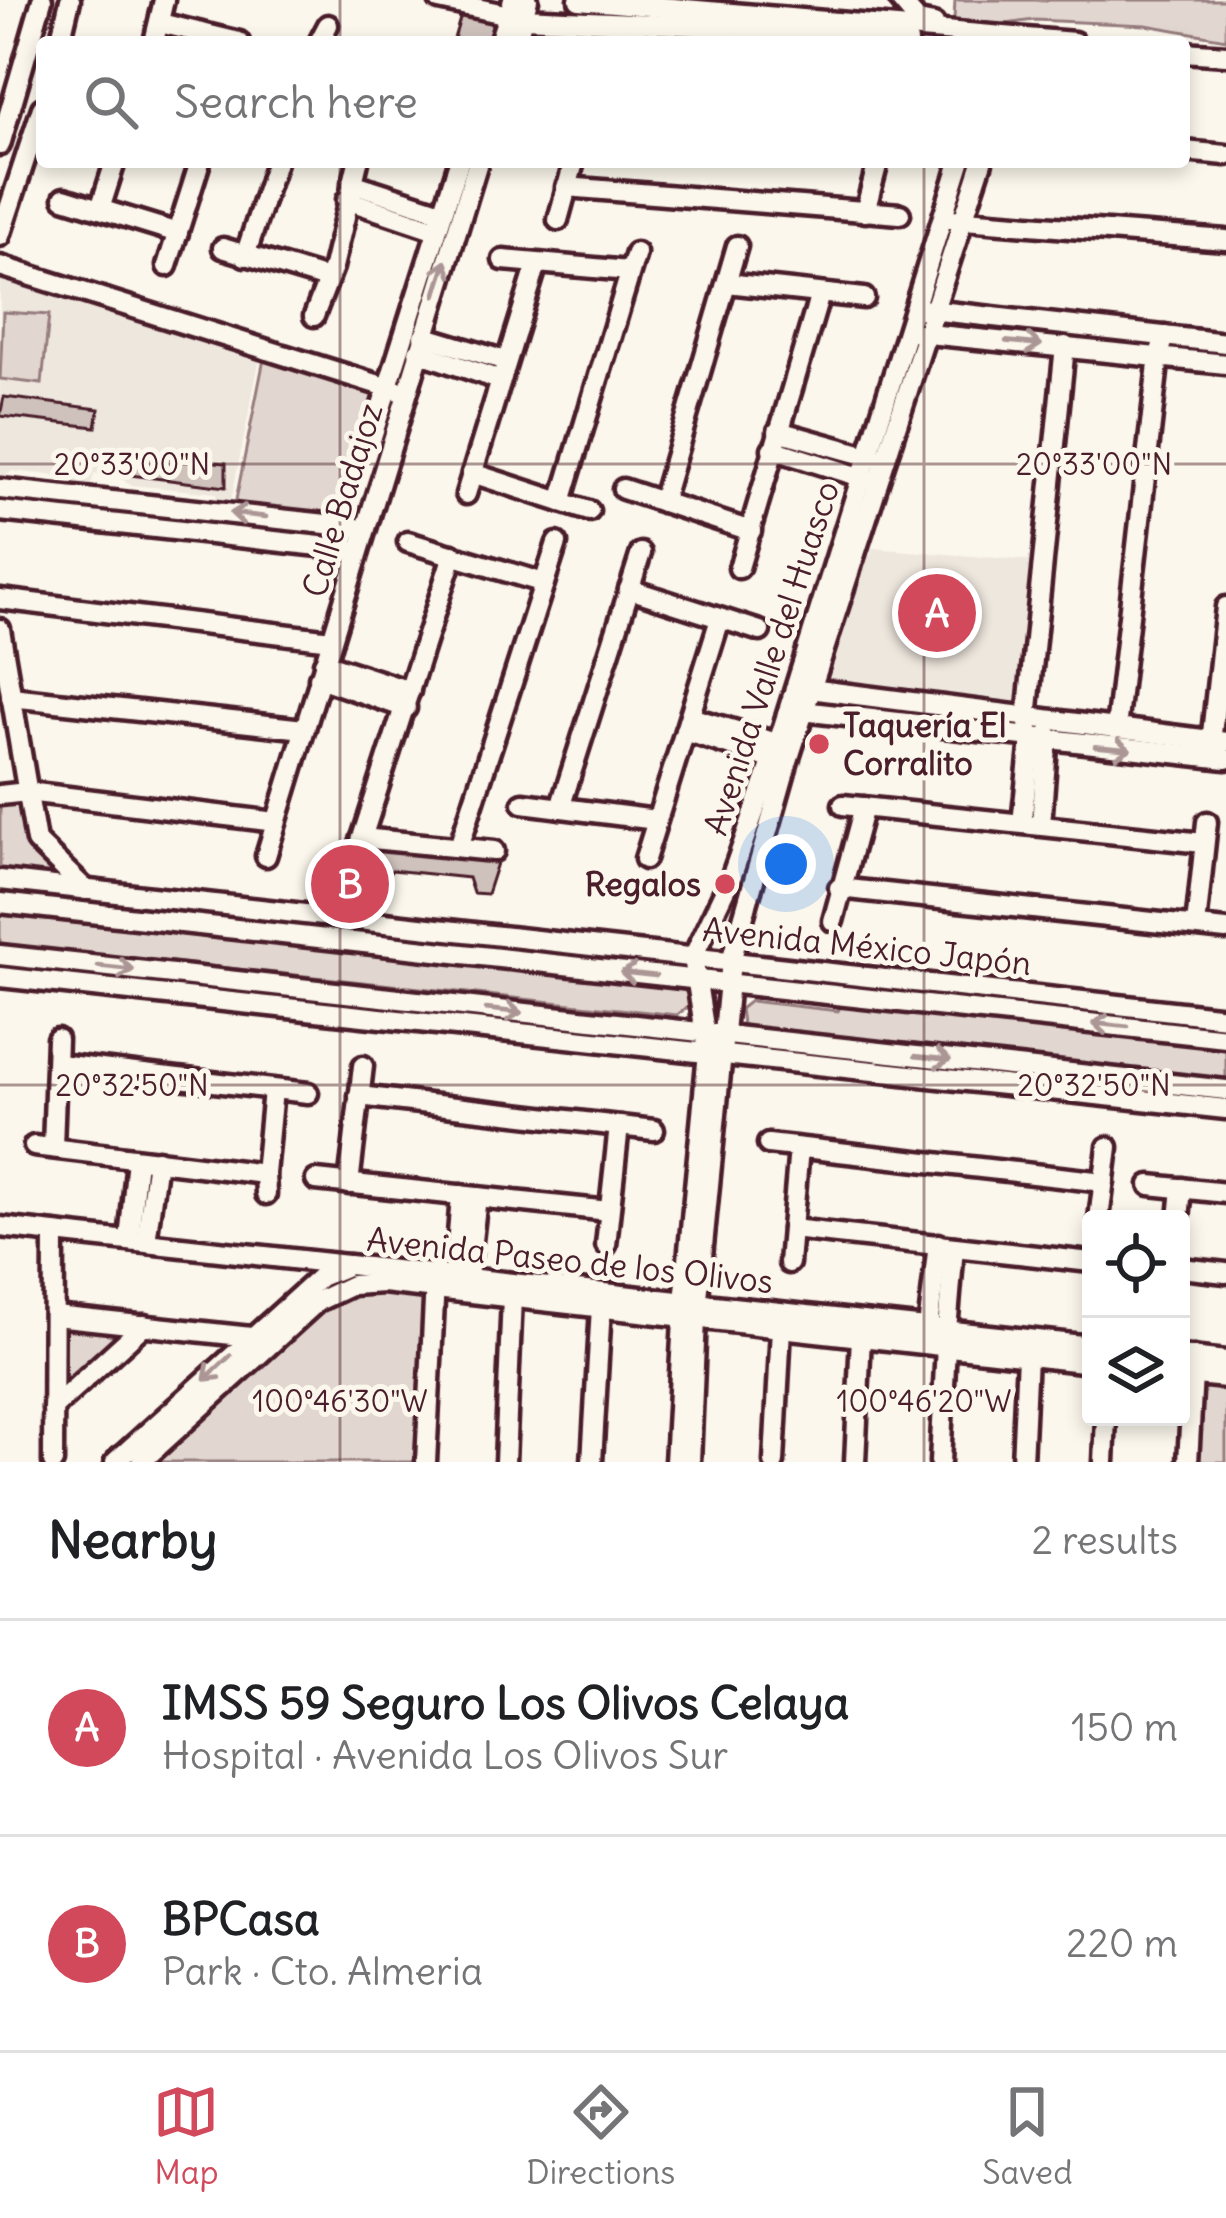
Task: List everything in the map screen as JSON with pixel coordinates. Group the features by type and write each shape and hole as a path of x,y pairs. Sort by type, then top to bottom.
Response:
{"street":[{"path":"0,145 8,87 42,0"},
{"path":"61,36 70,0"},
{"path":"164,0 157,32 190,36"},
{"path":"440,0 750,36"},
{"path":"579,0 959,36"},
{"path":"900,0 918,21 979,36"},
{"path":"502,36 518,8"},
{"path":"1190,52 1226,55"},
{"path":"1190,62 1226,65"},
{"path":"0,236 36,126"},
{"path":"1190,152 1226,155"},
{"path":"100,209 113,168"},
{"path":"167,266 198,168"},
{"path":"245,256 274,168"},
{"path":"314,316 334,267 356,168"},
{"name":"Calle Badajoz","path":"349,550 364,528 439,221 457,168"},
{"name":"Calle Badajoz","path":"266,856 331,640 349,550 344,525 420,344 476,168"},
{"path":"558,220 572,168"},
{"path":"865,212 876,168"},
{"name":"Avenida Valle del Huasco","path":"715,1043 695,980 693,957 732,875 804,689 923,310 940,218 958,168"},
{"name":"Avenida Valle del Huasco","path":"923,310 980,168"},
{"path":"566,187 901,214"},
{"path":"350,192 439,221"},
{"path":"64,198 178,233"},
{"path":"940,218 1226,241"},
{"path":"662,502 737,246"},
{"path":"223,248 327,279"},
{"path":"503,260 632,262 561,502"},
{"path":"466,494 538,264"},
{"path":"0,266 397,390"},
{"path":"727,283 864,298"},
{"path":"740,568 820,294"},
{"path":"923,310 1162,346 1226,364"},
{"path":"916,333 1065,346 1226,343"},
{"path":"420,344 503,370"},
{"path":"1027,718 1065,346"},
{"path":"1117,729 1162,346"},
{"path":"775,440 876,458"},
{"path":"775,440 868,479"},
{"path":"472,473 589,511"},
{"path":"0,489 364,528"},
{"path":"623,489 751,531"},
{"path":"170,530 174,507"},
{"path":"0,511 349,550"},
{"path":"408,542 544,583"},
{"path":"459,847 557,542"},
{"path":"560,808 641,553"},
{"path":"352,866 453,555"},
{"path":"629,589 760,631"},
{"path":"0,599 331,640"},
{"path":"1218,749 1226,608"},
{"path":"645,859 721,619"},
{"path":"0,629 36,841 86,890"},
{"path":"321,671 408,699"},
{"path":"804,689 1027,718 1042,734"},
{"path":"11,698 304,729"},
{"path":"796,711 1218,749"},
{"path":"687,724 782,753"},
{"path":"1042,734 1117,729 1218,749"},
{"path":"1031,824 1042,734"},
{"name":"Avenida Valle del Huasco","path":"675,1462 715,1043 782,753"},
{"path":"0,795 27,792 276,822"},
{"path":"523,803 656,820"},
{"path":"843,805 1203,843"},
{"path":"833,921 864,806"},
{"path":"1196,926 1207,821"},
{"path":"362,838 494,851"},
{"name":"Avenida México Japón","path":"0,880 1226,1017"},
{"path":"839,888 1226,929"},
{"name":"Avenida México Japón","path":"0,903 1226,1037"},
{"path":"275,933 278,911"},
{"path":"487,956 490,934"},
{"path":"0,955 1226,1109"},
{"path":"0,977 1226,1090"},
{"path":"57,1039 58,1064 44,1146 265,1174"},
{"path":"58,1064 308,1093"},
{"path":"349,1184 363,1066"},
{"path":"266,1194 274,1090"},
{"path":"359,1096 654,1130"},
{"path":"606,1245 619,1126"},
{"path":"768,1144 1104,1182"},
{"path":"1100,1210 1108,1147"},
{"path":"789,1263 799,1148"},
{"path":"138,1241 147,1160"},
{"path":"316,1180 610,1211"},
{"path":"1150,1185 1226,1193"},
{"path":"1180,1210 1182,1188"},
{"path":"426,1462 448,1278 469,1196"},
{"path":"0,1227 349,1265"},
{"path":"793,1229 1082,1261"},
{"path":"53,1462 54,1233"},
{"path":"940,1462 946,1246"},
{"name":"Avenida Paseo de los Olivos","path":"115,1462 320,1277 349,1265 690,1310 1082,1345"},
{"path":"1190,1269 1226,1273"},
{"name":"Avenida Paseo de los Olivos","path":"141,1462 318,1301 352,1285 448,1278 512,1298 690,1310 781,1328 861,1336 940,1335 1028,1356 1082,1362"},
{"path":"506,1462 512,1298"},
{"path":"592,1462 601,1307"},
{"name":"Avenida Valle del Huasco","path":"690,1310 690,1462"},
{"path":"55,1316 251,1336"},
{"path":"53,1408 144,1325"},
{"path":"774,1462 781,1328"},
{"path":"855,1462 861,1336"},
{"path":"1022,1462 1028,1356"},
{"path":"1190,1365 1226,1361"},
{"path":"1190,1366 1226,1378"},
{"path":"1104,1462 1106,1426"},
{"path":"1188,1426 1188,1462"}],"shaded area":[{"path":"955,0 1226,0 1226,39 1146,25 1034,20 991,26 954,20"},
{"path":"0,277 260,358 230,506 217,504 216,493 130,485 116,475 94,474 90,489 74,488 67,477 12,471 0,481"},
{"path":"3,312 49,315 42,384 0,379"},
{"path":"264,359 371,390 374,395 337,517 235,505"},
{"path":"872,548 1035,561 1019,710 842,688 830,676 828,666 862,558 871,555"},
{"path":"21,798 32,845 64,882 0,875 0,800"},
{"path":"0,915 682,988 690,997 689,1006 677,1015 0,944"},
{"path":"750,1001 838,1011 842,1004 1226,1047 1226,1081 752,1032 742,1023 740,1009"},
{"path":"362,1292 431,1297 422,1462 155,1462 333,1301"},
{"path":"60,1322 134,1329 59,1396"},
{"path":"1203,1387 1226,1389 1226,1462 1198,1462"}],"building":[{"path":"461,15 480,17 493,25 491,36 455,36"},
{"path":"4,397 99,409 96,427 0,416"},
{"path":"132,454 226,463 226,487 130,475"},
{"path":"372,846 498,860 487,894 473,893 468,878 392,870 382,884 360,881"}],"place":[{"name":"IMSS 59 Seguro Los Olivos Celaya","path":"937,613"},
{"name":"Taquería El Corralito","path":"819,744"},
{"name":"BPCasa","path":"350,884"},
{"name":"Regalos","path":"725,884"}]}
